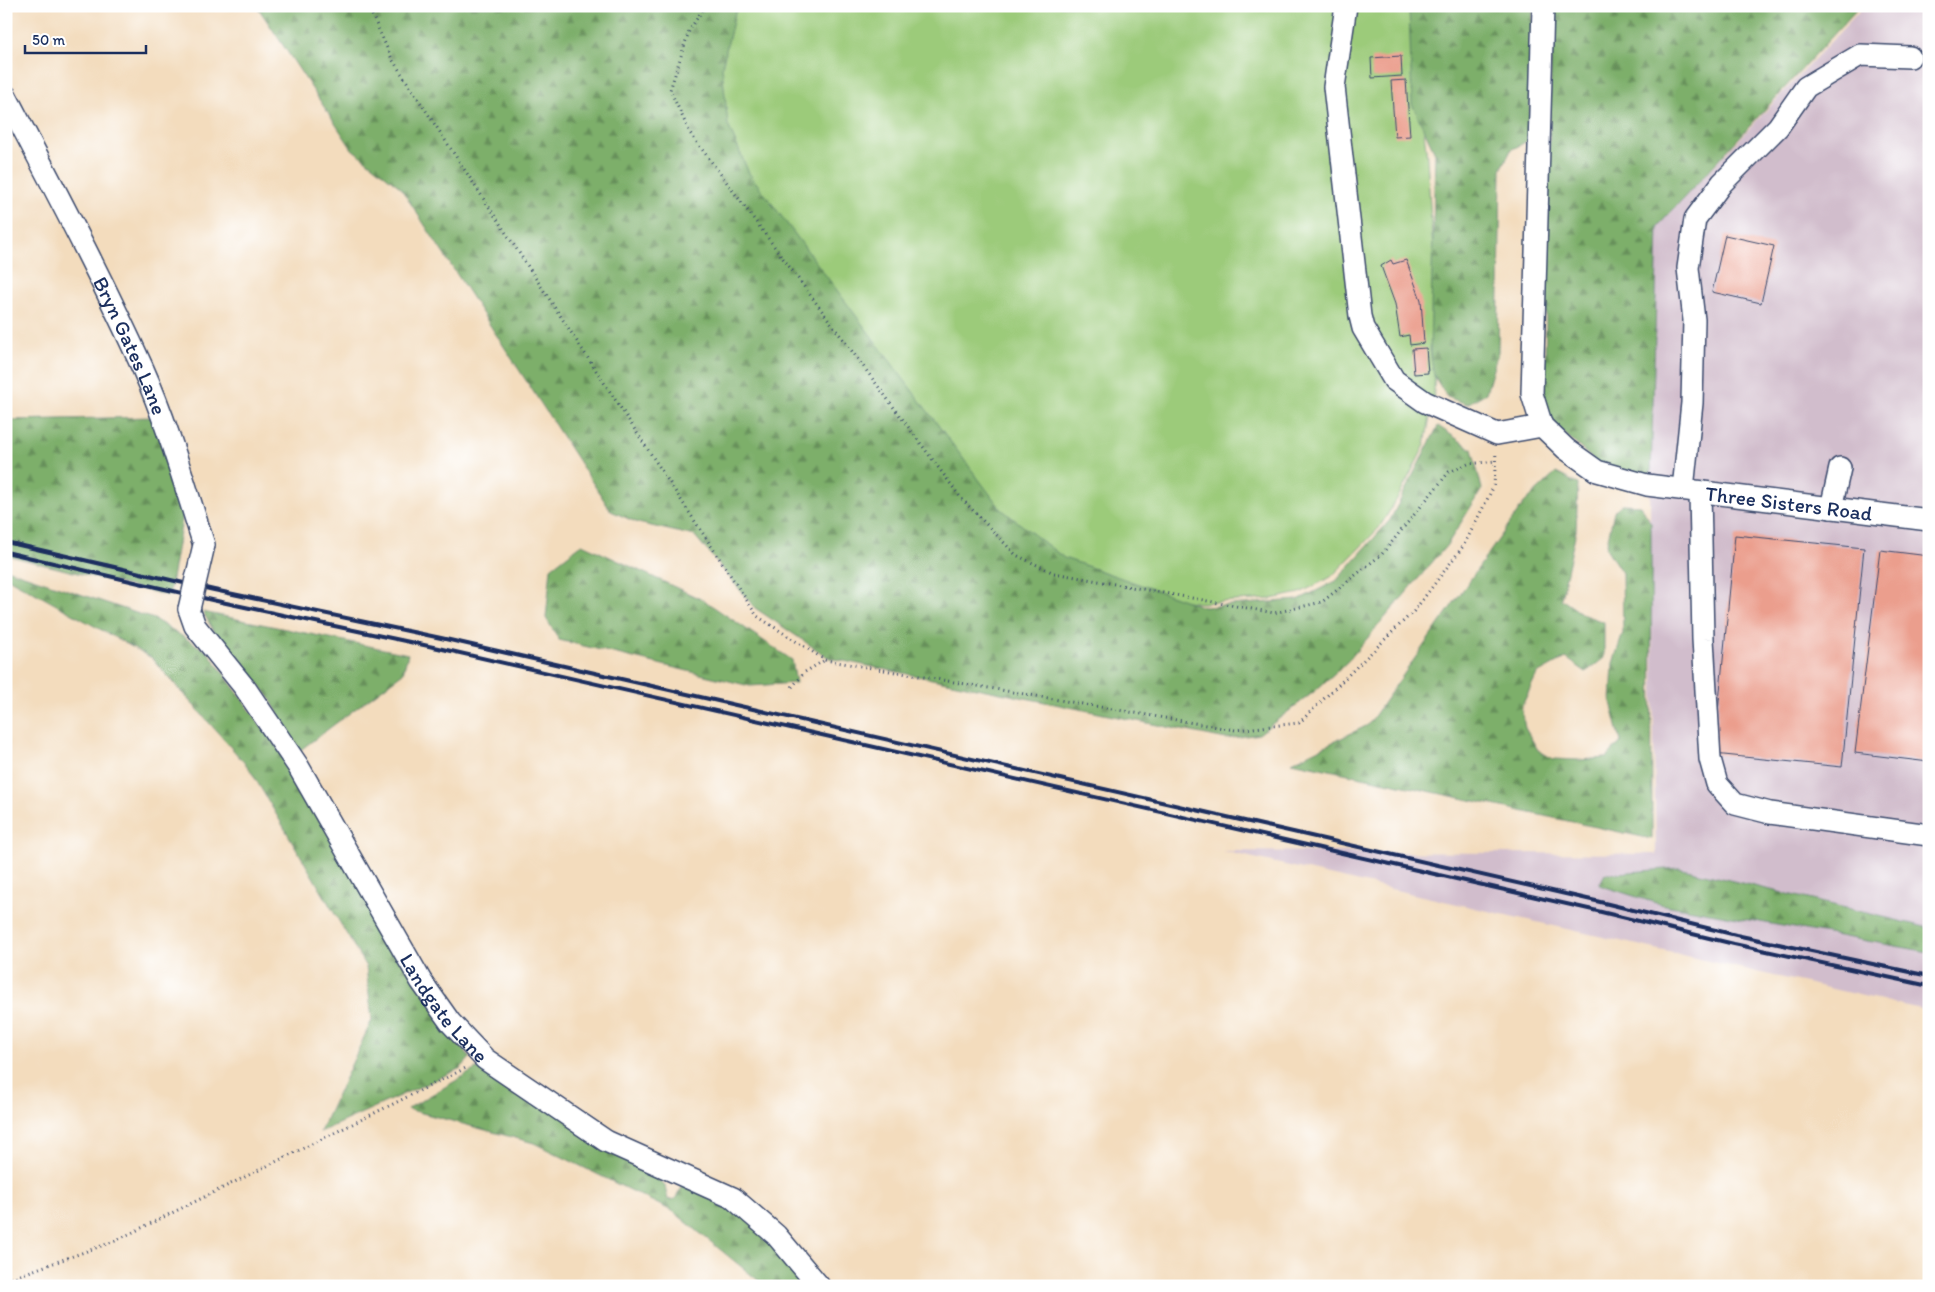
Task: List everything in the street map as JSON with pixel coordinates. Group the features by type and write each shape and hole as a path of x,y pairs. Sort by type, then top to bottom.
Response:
{"street":[{"path":"1346,6 1334,87 1363,328 1394,380 1425,402 1497,434 1542,426 1532,394 1543,6"},
{"path":"1910,57 1860,55 1806,87 1778,127 1722,183 1695,219 1688,268 1694,320 1692,491 1710,759 1717,784 1735,804 1770,813 1929,835"},
{"name":"Bryn Gates Lane","path":"6,96 67,214 143,370 167,434 204,545 189,609"},
{"name":"Three Sisters Road","path":"1542,426 1566,448 1598,471 1648,485 1929,520"},
{"path":"1831,508 1840,468"},
{"name":"Landgate Lane","path":"189,609 195,626 245,688 298,766 421,981 450,1022 485,1059 606,1141 733,1198 776,1235 819,1286"}],"path":[{"path":"368,6 392,59 757,616 825,660 1234,730 1299,722 1414,611 1464,545 1494,486 1497,434"},
{"path":"705,6 689,30 670,90 690,133 961,498 1016,555 1054,573 1274,612 1322,602 1382,554 1449,472 1468,464 1496,461"},
{"path":"792,687 804,672 825,660"},
{"path":"6,1280 115,1242 485,1059"}],"shaded area":[{"path":"1864,6 1929,6 1929,1011 1223,851 1656,854 1650,508 1658,226"}],"green space":[{"path":"257,6 740,6 735,13 722,67 728,125 749,173 1001,509 1064,558 1204,607 1298,600 1336,581 1390,520 1438,426 1472,449 1482,489 1447,545 1348,661 1315,691 1259,734 1226,739 829,658 755,608 695,536 638,523 611,511 400,187 352,149"},
{"path":"733,6 1415,6 1418,80 1427,158 1436,298 1434,393 1425,445 1400,494 1379,528 1331,577 1300,593 1271,599 1200,603 1162,597 1054,556 1003,518 751,185 727,132 718,85"},
{"path":"1409,6 1533,6 1529,140 1511,150 1501,170 1498,352 1486,393 1467,404 1447,397 1434,376 1430,352 1435,153 1412,104"},
{"path":"1552,6 1860,6 1658,226 1651,475 1600,466 1544,415"},
{"path":"154,417 184,509 169,596 6,555 6,420"},
{"path":"1556,473 1578,484 1576,531 1561,599 1584,615 1604,622 1604,658 1586,672 1566,658 1537,674 1521,708 1525,728 1538,750 1553,759 1580,760 1606,758 1621,742 1611,702 1613,663 1623,633 1622,573 1606,548 1614,511 1622,504 1640,505 1651,523 1652,839 1292,762 1368,725 1524,503"},
{"path":"582,544 705,601 792,660 796,683 750,686 559,640 546,618 551,568"},
{"path":"6,569 154,619 208,652 286,760 470,1058 461,1068 320,1132 372,1020 366,967 249,768 152,658 6,577"},
{"path":"203,612 408,654 403,673 299,751 269,697 241,660 214,632"},
{"path":"1679,868 1929,928 1929,952 1659,904 1599,885 1605,874"},
{"path":"476,1069 491,1070 643,1165 665,1186 668,1200 675,1199 686,1181 729,1199 817,1286 765,1286 674,1212 534,1143 407,1109"}],"building":[{"path":"1401,56 1402,76 1372,78 1371,58"},
{"path":"1406,80 1410,136 1395,137 1391,81"},
{"path":"1725,235 1774,246 1761,303 1712,292"},
{"path":"1391,260 1393,264 1406,260 1421,300 1424,343 1410,345 1409,335 1400,337 1395,304 1381,266"},
{"path":"1426,348 1428,373 1414,374 1412,349"},
{"path":"1735,535 1864,548 1842,767 1714,754"},
{"path":"1880,550 1929,556 1929,762 1855,753"}],"railway":[{"path":"6,542 214,590 441,638 1596,901 1736,935 1929,976"},
{"path":"6,552 1593,910 1734,944 1929,986"}]}
